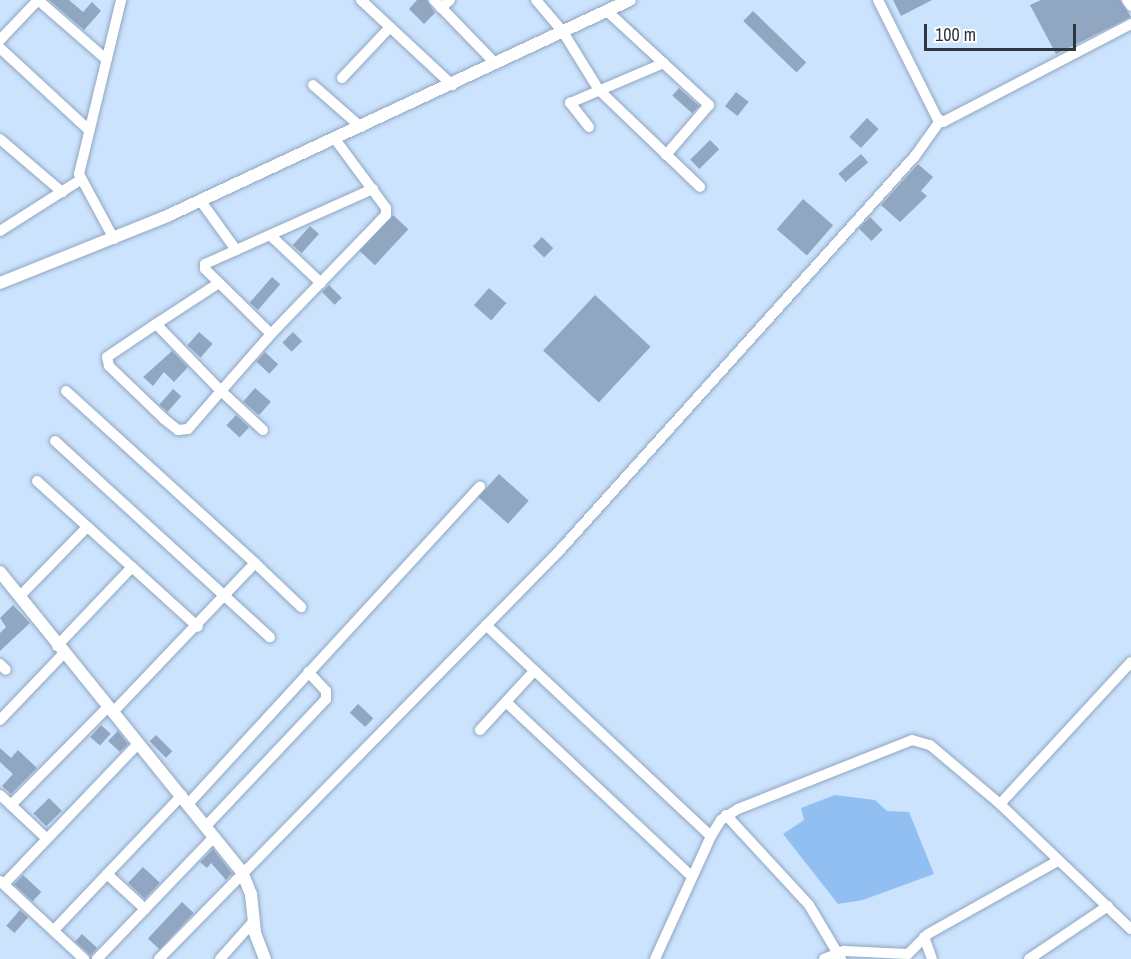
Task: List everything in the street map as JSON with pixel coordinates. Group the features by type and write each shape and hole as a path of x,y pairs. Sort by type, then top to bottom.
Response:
{"street":[{"path":"0,40 38,0 107,60"},
{"path":"114,239 80,180 121,0"},
{"path":"450,0 437,4 496,63"},
{"path":"536,0 563,32 599,90 700,188"},
{"path":"0,283 114,239 452,85 630,0"},
{"path":"878,0 940,121"},
{"path":"1127,0 1131,6"},
{"path":"366,1 390,27 452,85"},
{"path":"608,11 708,105 666,155"},
{"path":"940,121 948,121 1131,24"},
{"path":"342,78 390,27"},
{"path":"0,48 90,131"},
{"path":"589,127 569,104 664,63"},
{"path":"313,85 361,127"},
{"path":"159,959 561,549 915,156 940,121"},
{"path":"219,283 110,354 106,359 110,366 181,431 188,429 271,333 386,215 386,208 335,138"},
{"path":"0,139 62,192"},
{"path":"2,227 80,180"},
{"path":"271,333 204,266 373,189"},
{"path":"200,200 236,250"},
{"path":"270,235 321,283"},
{"path":"156,324 221,391 263,430"},
{"path":"66,391 255,563 301,608"},
{"path":"54,441 270,637"},
{"path":"37,481 198,627"},
{"path":"54,930 107,874 186,799 308,672 480,486"},
{"path":"20,596 87,526"},
{"path":"11,806 198,627 255,563"},
{"path":"0,720 132,567"},
{"path":"0,572 60,650 137,745 186,799 242,872 251,894 253,922 265,959"},
{"path":"486,625 711,836"},
{"path":"1000,804 1131,662"},
{"path":"480,730 534,671"},
{"path":"207,825 326,699 326,691 308,672"},
{"path":"506,702 692,876"},
{"path":"655,959 711,836 726,815 818,775 912,740 930,745 1000,804 1056,862 1108,906 1131,929"},
{"path":"84,959 2,882 137,745"},
{"path":"0,795 46,838"},
{"path":"726,815 808,905 839,956"},
{"path":"97,959 215,836"},
{"path":"824,959 839,956 908,954 924,937 1056,862"},
{"path":"107,874 145,909"},
{"path":"1029,959 1108,906"},
{"path":"220,959 253,922"},
{"path":"924,937 932,959"}],"water":[{"path":"835,795 875,800 887,811 909,812 934,874 863,900 838,904 783,834 804,820 801,808"}],"building":[{"path":"49,0 69,0 83,12 92,2 101,11 84,30"},
{"path":"417,0 427,0 435,13 424,24 409,9"},
{"path":"893,0 932,0 901,16"},
{"path":"1041,0 1120,0 1131,17 1056,54 1030,5"},
{"path":"753,11 806,62 797,72 743,21"},
{"path":"679,88 699,106 692,113 672,95"},
{"path":"736,92 749,102 738,116 725,106"},
{"path":"867,118 879,129 861,148 849,137"},
{"path":"710,140 719,149 699,169 690,160"},
{"path":"861,154 868,162 846,182 838,174"},
{"path":"918,164 933,177 921,191 927,196 900,222 881,205"},
{"path":"803,199 833,225 807,255 777,229"},
{"path":"393,215 408,229 375,265 360,251"},
{"path":"870,217 883,230 871,241 859,228"},
{"path":"310,226 319,234 302,253 293,245"},
{"path":"542,237 553,248 544,258 533,246"},
{"path":"272,277 280,284 258,310 250,303"},
{"path":"329,285 342,298 335,305 322,292"},
{"path":"489,288 506,303 491,320 474,305"},
{"path":"595,295 651,347 599,402 543,351"},
{"path":"199,332 213,344 201,357 187,346"},
{"path":"293,332 302,341 292,352 282,343"},
{"path":"172,351 188,367 174,382 164,372 153,386 143,377"},
{"path":"265,352 278,364 269,374 256,362"},
{"path":"255,388 271,402 259,415 243,402"},
{"path":"173,389 181,396 168,412 159,405"},
{"path":"236,415 249,427 240,438 226,425"},
{"path":"499,474 529,501 508,524 478,497"},
{"path":"13,605 30,623 0,651 0,633 6,627 0,618"},
{"path":"358,704 373,718 365,727 350,713"},
{"path":"101,725 111,734 100,746 90,737"},
{"path":"118,731 128,744 120,752 108,741"},
{"path":"156,735 172,751 166,758 150,741"},
{"path":"0,748 11,758 18,750 37,768 11,794 2,786 13,774 0,762"},
{"path":"49,798 62,811 46,826 33,814"},
{"path":"213,849 232,873 226,880 211,863 207,868 200,862"},
{"path":"143,867 160,883 145,899 128,883"},
{"path":"23,875 41,892 32,902 14,885"},
{"path":"182,902 194,913 160,949 148,939"},
{"path":"20,910 28,917 15,933 6,926"},
{"path":"82,934 97,948 91,956 75,941"}]}
